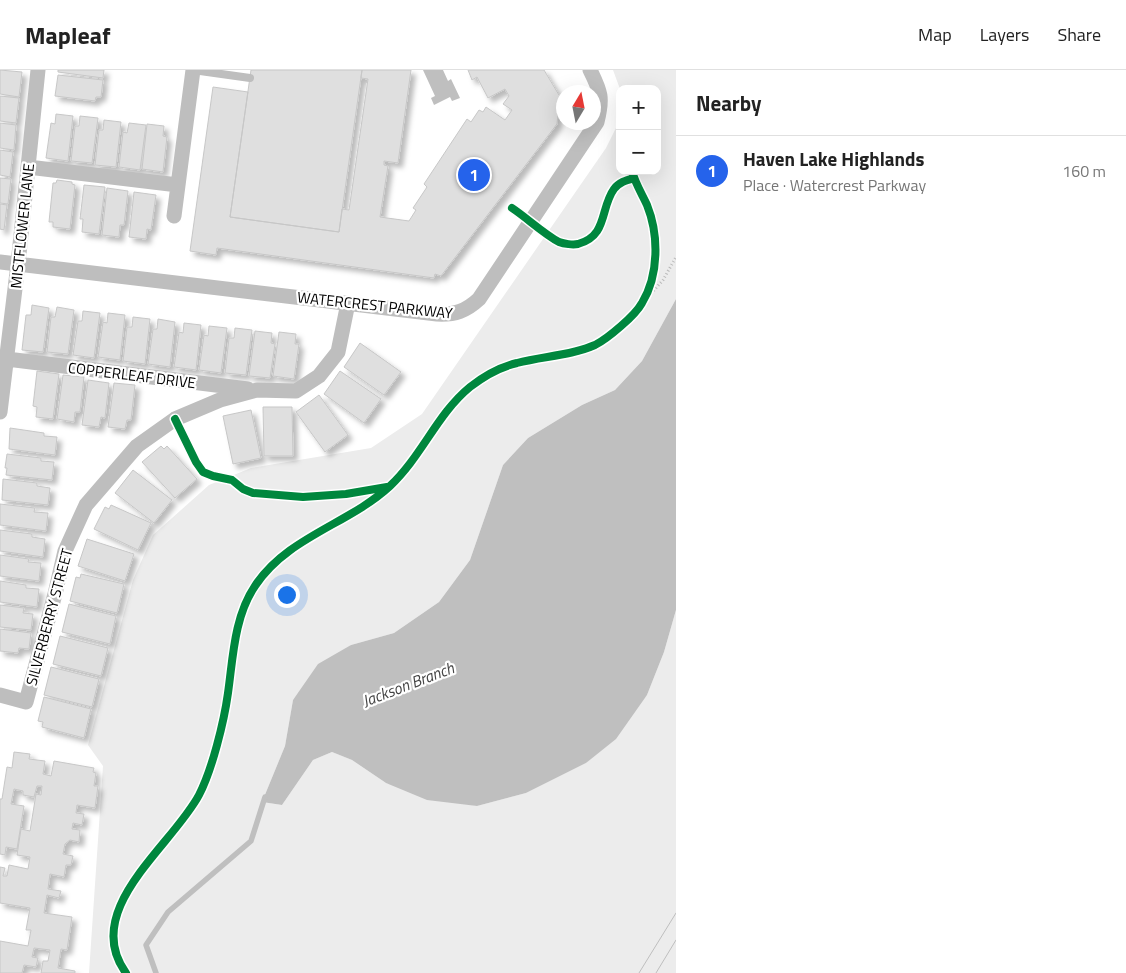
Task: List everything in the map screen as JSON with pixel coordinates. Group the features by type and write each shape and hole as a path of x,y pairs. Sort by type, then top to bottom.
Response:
{"street":[{"name":"MISTFLOWER LANE","path":"0,412 18,264 38,70"},
{"path":"174,216 193,70"},
{"name":"WATERCREST PARKWAY","path":"0,262 449,315 460,313 480,299 597,122 602,105 599,87 590,70"},
{"path":"28,167 178,185"},
{"name":"SILVERBERRY STREET","path":"0,694 26,702 55,594 64,551 86,505 137,446 175,418 220,400 256,390 296,391 319,376 338,352 348,303"},
{"name":"COPPERLEAF DRIVE","path":"6,360 256,390"}],"lane":[{"path":"193,70 250,78"}],"path":[{"path":"639,307 663,280 676,257"},
{"path":"639,307 652,280"}],"shaded area":[{"path":"613,70 676,70 676,299 642,361 615,390 582,405 528,438 503,465 470,560 439,602 394,633 351,645 293,700 285,746 262,802 282,805 313,760 332,752 352,760 386,783 477,806 526,793 586,763 647,695 664,652 676,610 676,973 89,973 103,766 88,745 133,580 153,535 209,485 251,468 371,448 422,414 606,148 616,128 616,175 661,175 661,85 619,85"}],"water":[{"path":"423,70 443,70 448,81 451,79 460,98 452,101 450,97 434,105 431,98 435,96"},
{"path":"676,299 676,610 664,652 647,695 616,739 586,763 526,793 477,806 427,800 386,783 352,760 332,752 313,760 282,805 262,802 285,746 293,700 318,664 351,645 394,633 439,602 470,560 503,465 528,438 582,405 615,390 642,361"}],"building":[{"path":"0,70 22,72 19,97 0,94"},
{"path":"58,70 104,70 103,78 58,72"},
{"path":"251,70 362,70 339,232 230,217"},
{"path":"362,70 411,70 398,163 384,161 384,165 388,166 380,217 409,221 416,210 413,208 427,187 424,184 467,119 471,122 479,110 483,112 486,107 505,120 512,110 503,104 509,96 505,89 488,98 477,77 472,80 468,70 544,70 556,90 556,125 441,276 435,274 434,278 217,248 216,255 190,251 213,87 248,92 230,217 339,232 342,209 349,210 368,79 361,78"},
{"path":"58,75 103,80 101,97 96,97 95,101 55,96"},
{"path":"0,96 19,98 16,123 0,121"},
{"path":"56,114 73,116 68,161 46,158 51,123 55,124"},
{"path":"80,116 98,118 92,163 71,161 75,126 79,126"},
{"path":"104,120 121,122 116,167 95,165 99,130 103,130"},
{"path":"0,123 16,125 14,150 0,148"},
{"path":"129,123 146,125 140,170 119,167 123,132 127,133"},
{"path":"147,124 164,126 163,136 167,137 163,172 142,169"},
{"path":"0,150 13,152 10,177 0,175"},
{"path":"0,178 11,179 8,204 0,203"},
{"path":"57,180 72,182 75,185 70,229 53,227 53,222 49,222 53,183 56,183"},
{"path":"84,185 105,187 99,234 82,232 83,219 80,219"},
{"path":"107,188 128,191 124,225 120,225 119,237 102,235"},
{"path":"134,192 156,195 151,230 147,229 146,239 129,237"},
{"path":"0,204 7,205 4,230 0,229"},
{"path":"32,305 49,308 43,352 22,350 26,315 31,315"},
{"path":"57,307 74,310 68,354 47,352 51,317 55,317"},
{"path":"83,311 100,313 94,358 73,355 78,321 82,321"},
{"path":"108,313 125,315 120,360 98,357 103,322 107,323"},
{"path":"133,317 150,319 145,364 123,361 127,327 132,327"},
{"path":"158,319 175,322 170,367 148,364 153,329 157,329"},
{"path":"184,323 201,325 196,370 174,367 179,332 183,333"},
{"path":"209,326 227,328 221,373 199,370 204,335 208,336"},
{"path":"235,328 252,330 246,375 225,373 229,338 234,338"},
{"path":"255,331 272,333 271,343 275,344 270,378 249,376"},
{"path":"279,332 296,334 295,344 299,344 294,379 273,376"},
{"path":"360,343 401,372 384,395 344,367"},
{"path":"37,371 59,374 53,419 36,417 37,407 33,406"},
{"path":"340,371 381,399 364,423 324,394"},
{"path":"63,375 84,377 80,412 75,412 74,422 57,419"},
{"path":"88,380 109,383 105,418 101,417 99,427 82,425"},
{"path":"114,383 135,385 131,420 127,420 125,429 108,427"},
{"path":"319,395 348,435 325,452 296,412"},
{"path":"263,407 292,407 293,456 264,456"},
{"path":"251,410 261,458 233,464 223,416"},
{"path":"10,428 57,437 55,455 9,449"},
{"path":"161,446 164,449 167,446 197,479 175,498 142,462"},
{"path":"7,454 41,458 41,461 54,462 52,480 6,475"},
{"path":"133,470 172,500 154,523 115,493"},
{"path":"3,479 37,483 37,486 50,488 48,505 2,500"},
{"path":"0,504 35,508 34,512 48,513 46,531 0,525"},
{"path":"111,505 151,523 138,550 94,529 105,507 109,509"},
{"path":"0,530 32,534 32,537 45,539 43,557 0,551"},
{"path":"87,539 134,554 125,581 78,566"},
{"path":"0,555 29,559 28,562 41,563 39,581 0,576"},
{"path":"81,574 124,584 117,613 70,601 76,577 80,578"},
{"path":"0,581 26,585 26,588 39,589 37,607 0,602"},
{"path":"69,604 116,616 110,644 62,632"},
{"path":"0,605 24,608 23,613 33,614 31,630 0,627"},
{"path":"0,629 31,633 29,649 19,648 18,653 0,651"},
{"path":"60,636 108,648 101,676 53,664"},
{"path":"51,667 99,679 92,707 44,695"},
{"path":"44,697 91,709 84,738 42,727 43,722 38,721"},
{"path":"14,752 30,754 29,759 45,761 43,774 51,776 54,761 94,768 93,772 96,773 94,786 98,786 95,808 77,805 76,813 84,814 82,825 73,823 72,829 80,830 79,842 70,840 65,844 63,854 73,856 71,865 66,865 64,877 50,874 48,889 61,891 59,898 47,895 44,913 72,917 67,950 61,949 58,968 75,971 75,973 41,973 43,961 48,961 50,950 34,948 32,957 38,958 36,967 24,965 22,973 0,973 0,941 28,946 31,930 26,930 30,908 0,903 0,867 5,868 3,876 7,876 9,865 28,869 30,857 17,855 21,829 30,831 36,794 41,795 42,786 37,786 34,797 23,795 23,791 14,789 11,804 24,806 17,849 6,847 5,855 0,854 0,799 2,799 7,767 12,768"}],"waterway":[{"name":"Jackson Branch","path":"156,973 146,945 168,912 251,841 265,797"}],"tram line":[{"path":"639,973 676,913"},
{"path":"656,973 676,940"}],"cycle path":[{"path":"126,973 115,949 114,926 122,902 135,880 186,815 204,785 224,718 235,638 243,611 255,586 268,569 284,555 356,511 390,486 411,462 448,410 475,383 504,367 586,349 612,334 635,313 648,292 652,280 655,242 651,217 634,175"},
{"path":"512,208 559,242 578,244 588,240 599,228 614,189 623,182 634,178"},
{"path":"175,419 196,462 203,472 232,480 243,489 253,493 303,497 346,494 387,487"}],"place":[{"name":"Haven Lake Highlands","path":"474,175"}]}
